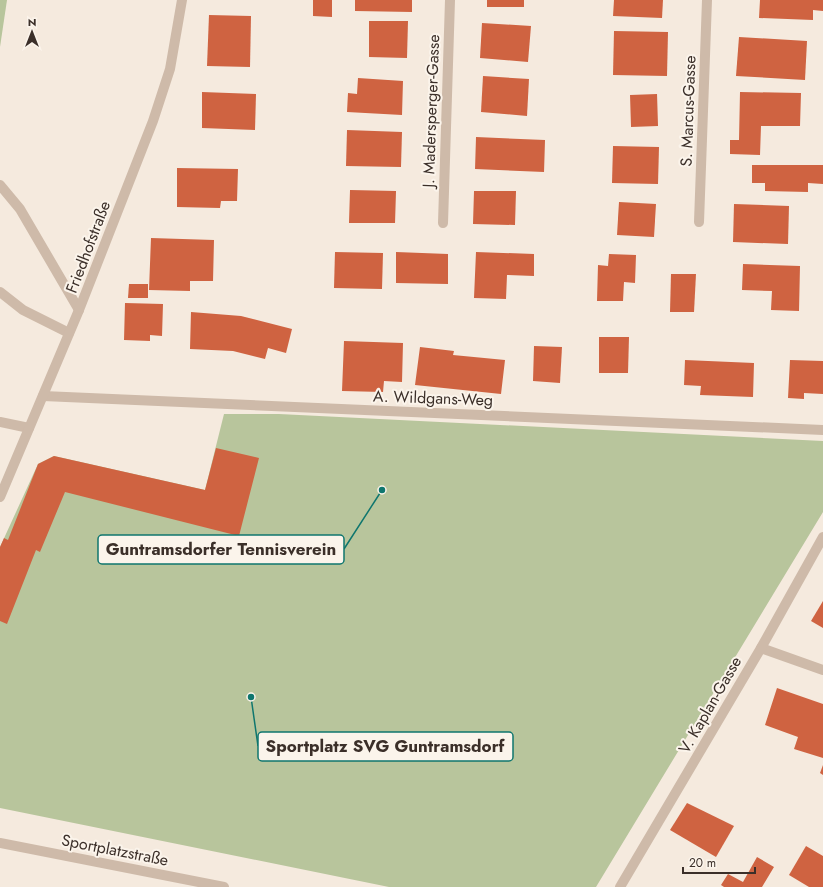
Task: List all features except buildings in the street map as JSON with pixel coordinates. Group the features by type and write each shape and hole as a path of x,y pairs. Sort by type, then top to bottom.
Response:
{"street":[{"name":"Friedhofstraße","path":"0,497 79,310 153,121 170,69 182,0"},
{"name":"J. Madersperger-Gasse","path":"443,223 450,0"},
{"name":"S. Marcus-Gasse","path":"699,222 707,0"},
{"path":"0,185 20,209 79,310"},
{"path":"0,292 23,310 69,333"},
{"name":"A. Wildgans-Weg","path":"42,396 823,430"},
{"path":"0,422 28,428"},
{"name":"V. Kaplan-Gasse","path":"620,887 761,648 823,537"},
{"path":"761,648 823,670"},
{"name":"Sportplatzstraße","path":"0,843 224,887"}],"green space":[{"path":"0,0 7,0 0,47"},
{"path":"224,414 279,414 823,441 823,512 596,887 389,887 0,808 0,547 38,464 54,456 205,490"}],"place":[{"name":"Guntramsdorfer Tennisverein","path":"382,490"},
{"name":"Sportplatz SVG Guntramsdorf","path":"251,697"}]}
